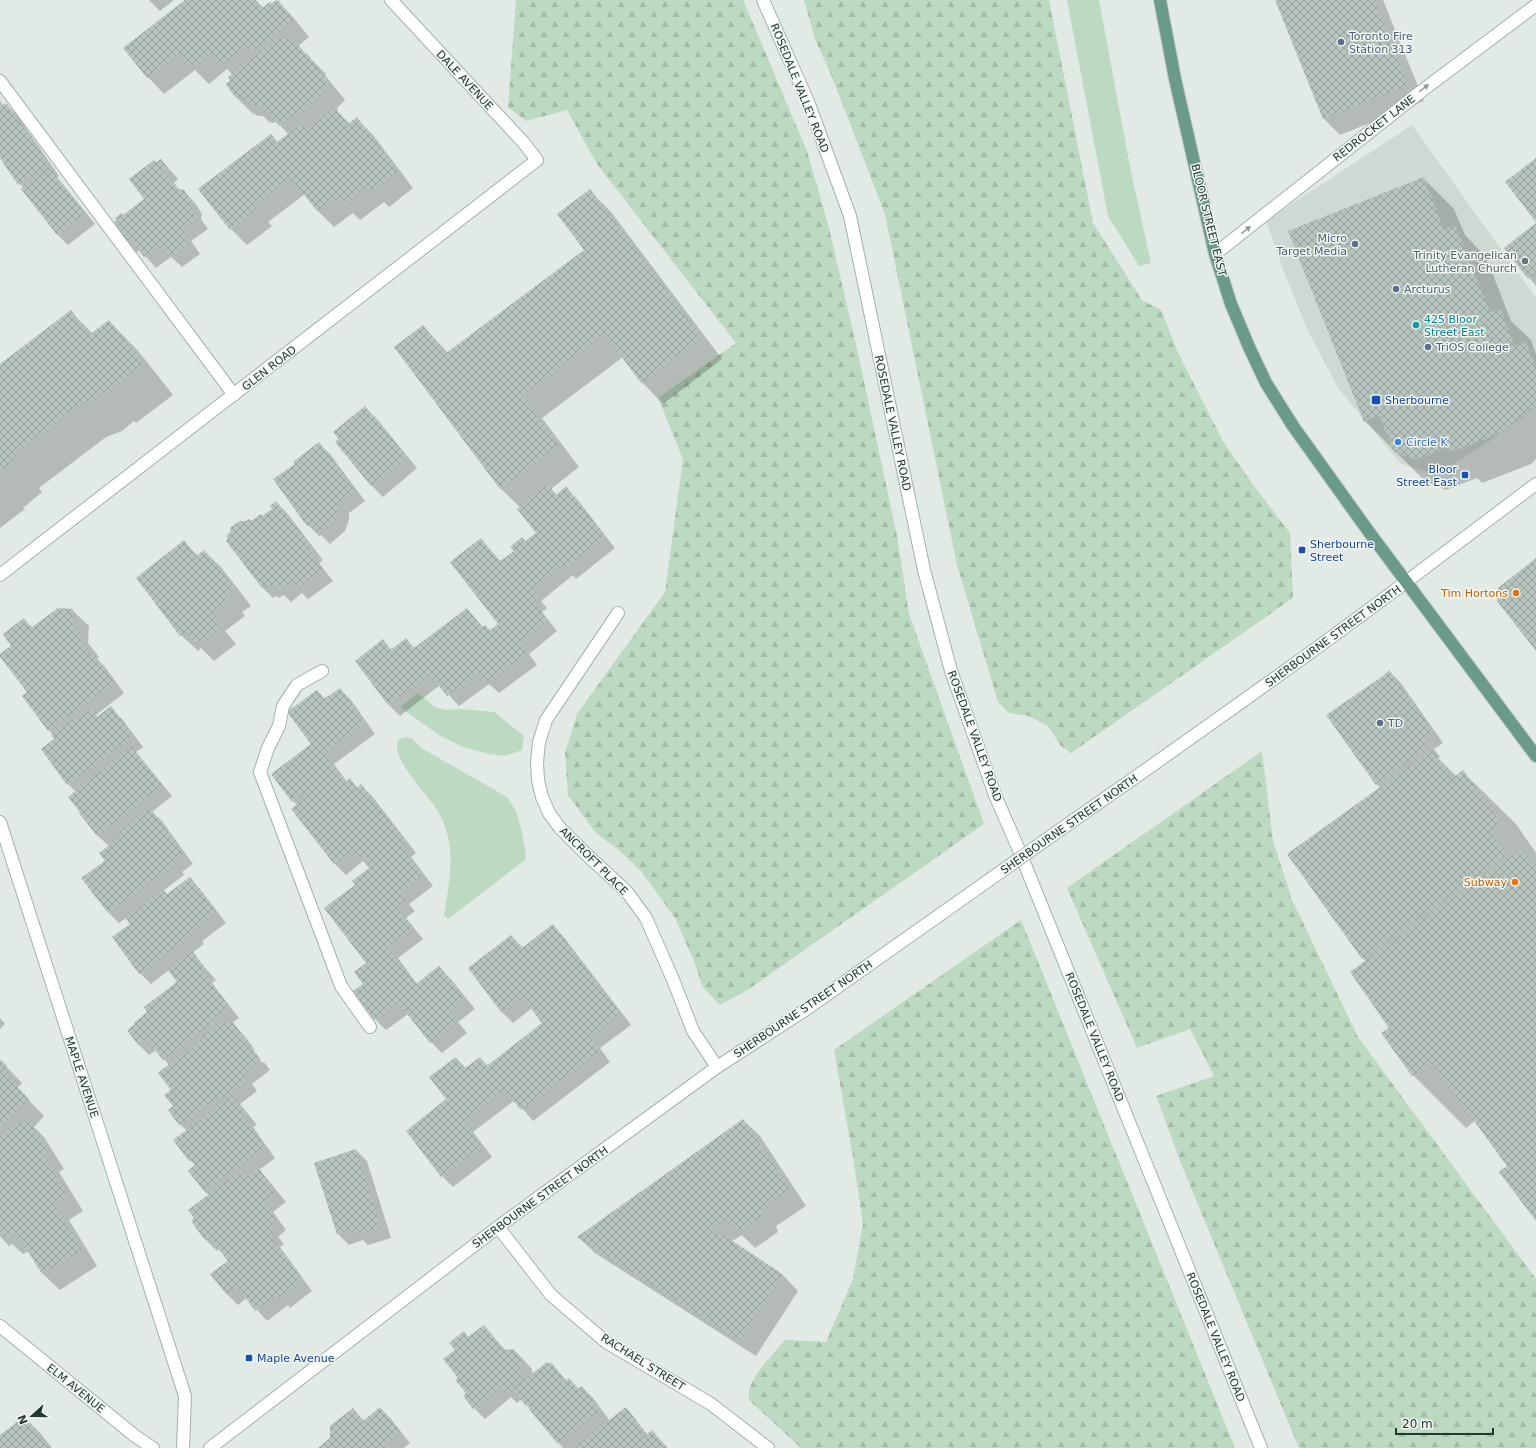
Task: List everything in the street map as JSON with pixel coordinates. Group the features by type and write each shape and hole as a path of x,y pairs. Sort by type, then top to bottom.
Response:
{"main road":[{"name":"BLOOR STREET EAST","path":"1160,0 1175,79 1215,254 1231,304 1266,382 1293,426 1406,582 1536,756"}],"street":[{"name":"DALE AVENUE","path":"391,0 523,142 537,160"},
{"name":"ROSEDALE VALLEY ROAD","path":"764,0 809,104 850,216 924,570 951,671 995,795 1019,850 1261,1448"},
{"name":"REDROCKET LANE","path":"1215,254 1419,93 1536,5"},
{"path":"0,81 234,395"},
{"name":"GLEN ROAD","path":"0,575 537,160"},
{"path":"1406,582 1536,484"},
{"name":"SHERBOURNE STREET NORTH","path":"210,1448 498,1227 717,1067 805,1010 1233,709 1406,582"},
{"name":"ANCROFT PLACE","path":"618,613 546,720 539,742 537,762 538,780 542,797 549,813 560,828 627,892 646,918 674,982 693,1031 717,1067"},
{"path":"322,671 297,685 283,706 279,726 268,748 260,772 341,986 370,1027"},
{"name":"MAPLE AVENUE","path":"0,822 185,1396 183,1448"},
{"name":"RACHAEL STREET","path":"498,1227 551,1295 606,1342 711,1404 768,1448"},
{"name":"ELM AVENUE","path":"0,1326 135,1436 153,1448"}],"shaded area":[{"name":"425 Bloor Street East","path":"1412,125 1536,298 1536,406 1496,437 1436,475 1400,463 1338,388 1308,331 1286,277 1266,221"}],"green space":[{"path":"516,0 743,0 807,151 829,228 859,358 897,536 909,614 984,824 749,989 720,1005 703,987 693,959 675,918 641,871 620,851 596,833 568,795 565,753 577,714 665,592 683,459 658,398 736,343 597,164 567,110 526,121 508,107"},
{"path":"804,0 1049,0 1093,223 1142,300 1161,310 1178,353 1224,443 1254,486 1290,533 1293,598 1071,753 1060,745 1049,727 1029,716 1009,713 998,702 957,565 885,214 832,77 815,39"},
{"path":"1067,0 1099,0 1130,167 1151,263 1139,266 1108,216"},
{"path":"418,693 435,707 446,710 460,709 494,712 524,736 522,750 505,756 489,754 463,747 439,735 400,707"},
{"path":"405,737 411,738 423,749 507,797 515,810 522,831 526,854 525,860 448,919 444,915 450,874 450,847 447,834 443,821 436,808 410,774 398,754 397,745 400,739"},
{"path":"1262,751 1273,841 1292,900 1358,1037 1536,1279 1536,1448 1299,1448 1184,1171 1156,1096 1214,1076 1190,1029 1137,1048 1067,888"},
{"path":"1021,920 1235,1448 801,1448 749,1400 749,1393 751,1385 761,1368 785,1340 826,1342 853,1279 863,1224 834,1050"}],"building":[{"path":"185,0 254,0 261,9 270,2 271,4 278,0 293,20 253,51 248,44 222,65 211,52 191,68 180,52 147,78 123,48"},
{"name":"Toronto Fire Station 313","path":"1275,0 1374,0 1408,85 1323,119"},
{"path":"281,36 289,38 295,46 298,44 306,55 308,54 310,57 309,58 329,83 321,91 323,93 279,126 261,104 257,107 252,106 247,100 241,100 234,96 226,84 230,81 228,77"},
{"path":"6,103 49,164 18,185 0,158 0,104 1,106"},
{"path":"335,108 348,124 357,117 398,171 371,191 367,186 343,204 337,196 317,211 290,177 253,205 256,209 230,230 198,189 271,134 277,142 302,124 306,130"},
{"name":"Trinity Evangelican Lutheran Church","path":"1536,158 1536,222 1505,182"},
{"path":"161,159 168,168 163,171 178,189 184,190 192,202 190,207 198,218 181,230 190,242 170,257 161,245 144,257 130,238 123,243 110,225 117,220 115,218 122,213 123,215 144,199 129,179 154,160 156,162"},
{"path":"49,167 85,213 57,235 21,189"},
{"name":"425 Bloor Street East","path":"1424,177 1444,230 1455,225 1490,312 1500,309 1515,346 1526,342 1536,368 1536,405 1500,433 1450,453 1448,447 1415,460 1393,451 1379,415 1364,422 1288,231"},
{"path":"590,189 701,337 641,383 604,333 521,396 558,445 500,489 394,347 423,325 445,354 584,250 557,214"},
{"name":"Trinity Evangelican Lutheran Church","path":"1536,223 1536,273 1528,279 1504,248"},
{"path":"71,310 89,335 109,320 143,364 105,393 103,391 91,401 76,406 9,457 13,461 0,471 0,364"},
{"path":"365,406 407,457 371,486 335,442 339,439 333,432"},
{"path":"319,442 355,490 339,502 339,509 335,520 318,533 311,523 307,526 273,479 295,464 293,462"},
{"path":"548,484 556,495 566,486 605,536 564,569 561,565 531,589 537,597 532,601 547,620 518,642 527,653 487,683 479,672 447,696 430,674 388,705 355,661 383,639 391,650 406,638 414,648 467,608 482,627 485,625 490,630 498,624 450,562 481,538 499,562 514,551 510,547 522,537 525,541 536,533 517,509"},
{"path":"276,501 313,548 309,551 322,569 296,589 291,582 279,591 273,584 267,588 265,585 262,588 226,541 228,539 226,536 230,532 231,527 240,521 246,521 249,519 251,521 261,514 262,516 272,509 270,506"},
{"path":"184,540 196,556 204,550 235,589 226,595 229,599 210,614 220,627 197,645 186,631 180,636 136,578"},
{"path":"1536,558 1536,651 1497,601 1498,588"},
{"path":"58,608 73,609 72,626 83,641 80,643 90,657 94,655 114,682 48,731 22,696 27,692 0,657 0,654 11,646 3,634 24,618 31,628"},
{"name":"TD","path":"1389,670 1433,731 1424,738 1429,746 1376,785 1326,715 1383,676"},
{"path":"340,688 365,722 323,753 346,782 350,778 357,788 361,784 406,842 401,846 422,875 399,893 405,900 396,907 413,928 387,947 416,984 439,966 464,998 448,1010 457,1021 430,1043 398,1002 374,1020 353,991 363,984 354,972 366,963 324,908 355,885 352,881 372,866 364,856 360,860 353,850 334,864 291,809 307,797 304,793 292,802 271,774 311,744 287,712 317,690 324,699"},
{"path":"111,706 133,736 67,785 41,749 54,739 51,735 75,718 77,720 91,709 97,717"},
{"path":"132,747 162,785 97,836 68,797"},
{"path":"1432,750 1452,779 1463,770 1500,822 1489,831 1506,855 1362,959 1287,854"},
{"path":"151,809 183,853 172,861 174,864 108,913 81,878 105,861 99,853 122,836 119,832"},
{"path":"1521,849 1536,870 1536,1221 1499,1172 1507,1166 1431,1062 1412,1076 1381,1033 1389,1028 1350,972"},
{"path":"190,877 216,912 192,930 194,932 139,974 112,937 130,924 126,918 163,890 167,894"},
{"path":"553,924 620,1013 589,1037 600,1050 521,1110 504,1089 463,1121 482,1146 441,1177 406,1131 446,1099 429,1077 456,1057 464,1069 480,1057 487,1066 542,1023 522,996 501,1012 468,968 511,935 522,948"},
{"path":"192,951 206,969 202,971 229,1006 211,1020 213,1022 163,1060 146,1038 138,1045 127,1030 147,1012 144,1007 177,982 168,970"},
{"path":"223,1021 227,1025 232,1021 243,1036 238,1040 239,1041 244,1037 260,1059 242,1073 247,1080 221,1100 219,1096 179,1125 168,1110 173,1106 164,1095 171,1090 158,1073 181,1055 183,1056 193,1048 203,1038 202,1037"},
{"path":"0,1059 7,1066 2,1071 29,1099 0,1127"},
{"path":"233,1096 246,1114 243,1116 265,1146 204,1191 188,1171 195,1165 191,1160 189,1161 173,1140"},
{"path":"27,1119 48,1152 43,1156 68,1195 53,1204 82,1249 42,1274 16,1232 6,1239 0,1229 0,1136"},
{"path":"743,1119 790,1189 760,1209 763,1215 738,1232 728,1218 707,1230 720,1237 723,1235 782,1274 739,1341 577,1237"},
{"path":"356,1149 381,1227 357,1235 355,1229 337,1234 314,1163"},
{"path":"259,1168 275,1191 263,1201 276,1219 268,1225 274,1233 270,1236 302,1279 279,1298 276,1295 255,1311 237,1286 226,1294 210,1274 228,1261 209,1237 205,1240 191,1221 194,1218 188,1210 241,1170 247,1177"},
{"path":"484,1325 504,1350 513,1349 521,1357 522,1364 517,1369 524,1378 505,1393 500,1387 473,1409 463,1396 466,1393 455,1380 458,1378 443,1359 455,1350 449,1343 464,1331 468,1337"},
{"path":"547,1362 548,1364 551,1362 563,1378 560,1380 562,1383 569,1378 578,1389 582,1386 600,1410 557,1443 529,1409 530,1408 527,1405 526,1406 514,1391 516,1389 515,1387"},
{"path":"380,1407 400,1432 383,1445 385,1448 318,1448 330,1438 330,1426 353,1408 363,1421"},
{"path":"626,1407 645,1432 640,1436 642,1438 652,1430 666,1448 574,1448"},
{"path":"25,1416 49,1448 0,1448 0,1435"}],"place":[{"name":"Toronto Fire Station 313","path":"1341,42"},
{"name":"Micro Target Media","path":"1355,244"},
{"name":"Trinity Evangelican Lutheran Church","path":"1525,261"},
{"name":"Arcturus","path":"1396,289"},
{"name":"425 Bloor Street East","path":"1416,325"},
{"name":"TriOS College","path":"1428,347"},
{"name":"Sherbourne","path":"1376,400"},
{"name":"Circle K","path":"1398,442"},
{"name":"Bloor Street East","path":"1465,475"},
{"name":"Sherbourne Street","path":"1302,550"},
{"name":"Tim Hortons","path":"1516,593"},
{"name":"TD","path":"1380,723"},
{"name":"Subway","path":"1515,882"},
{"name":"Maple Avenue","path":"249,1358"}]}
